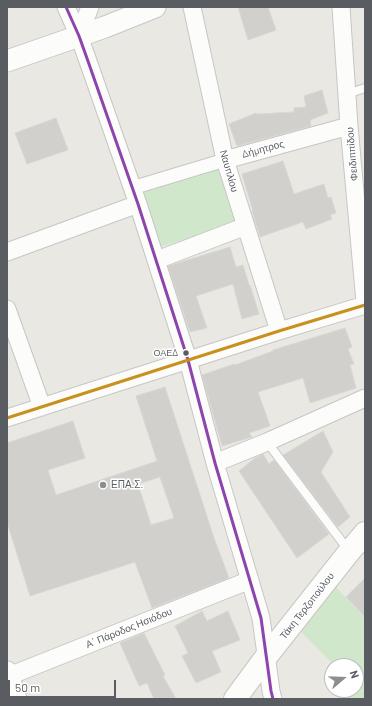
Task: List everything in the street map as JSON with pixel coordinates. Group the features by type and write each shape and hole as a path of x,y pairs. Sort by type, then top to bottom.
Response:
{"main road":[{"name":"Τάκη Τερζοπούλου","path":"235,699 266,657 365,533"}],"street":[{"path":"66,7 79,36 135,196 188,360 214,463 261,618 273,699"},
{"path":"79,36 90,7"},
{"path":"7,61 123,20 155,7"},
{"name":"Ναυπλίου","path":"192,7 225,160 279,331"},
{"name":"Φειδιππίδου","path":"341,7 349,126 365,303"},
{"name":"Δήμητρος","path":"135,196 225,160 349,126"},
{"path":"7,252 135,196"},
{"path":"156,260 246,226"},
{"path":"7,418 365,303"},
{"path":"7,309 42,407"},
{"path":"214,463 267,442 365,398"},
{"name":"Α΄ Πάροδος Ησιόδου","path":"8,674 250,580"},
{"path":"8,674 16,699"}],"lane":[{"path":"347,94 365,88"},
{"path":"267,442 349,552"}],"green space":[{"path":"220,167 238,224 157,248 140,189"},
{"path":"335,586 365,618 365,699 345,698 364,698 364,658 327,658 299,630"}],"building":[{"path":"238,7 268,7 276,30 248,40"},
{"path":"322,90 328,113 310,120 311,126 237,146 229,124 256,113 294,112 294,108 306,107 304,96"},
{"path":"56,118 68,150 27,164 15,133"},
{"path":"283,161 294,194 324,184 328,198 331,197 336,213 330,215 332,219 306,229 303,222 260,237 242,174"},
{"path":"230,247 236,267 243,265 259,314 242,319 233,284 196,296 207,328 190,332 168,266"},
{"path":"345,328 352,347 348,349 354,364 350,365 356,388 310,403 303,378 258,392 270,426 249,433 252,437 222,446 202,375 234,364 235,365 273,350"},
{"name":"ΕΠΑ.Σ.","path":"165,387 214,538 229,578 152,608 135,562 30,596 7,522 7,443 73,421 85,458 48,470 56,495 157,461 136,396","holes":["160,477 174,518 151,525 138,484"]},
{"path":"323,431 333,452 321,472 350,517 338,527 283,455"},
{"path":"263,454 269,464 274,460 329,534 297,558 239,471 255,458"},
{"path":"365,578 365,617 346,597"},
{"path":"202,611 207,621 228,611 240,640 212,651 221,672 196,683 182,656 188,653 175,626"},
{"path":"144,633 165,675 163,676 176,699 154,699 147,683 139,686 120,643"}],"transit line":[{"path":"66,7 79,36 138,204 188,360 215,463 261,618 273,699"},
{"path":"7,418 365,305"}],"place":[{"name":"ΟΑΕΔ","path":"186,353"},
{"name":"ΕΠΑ.Σ.","path":"103,485"}]}
